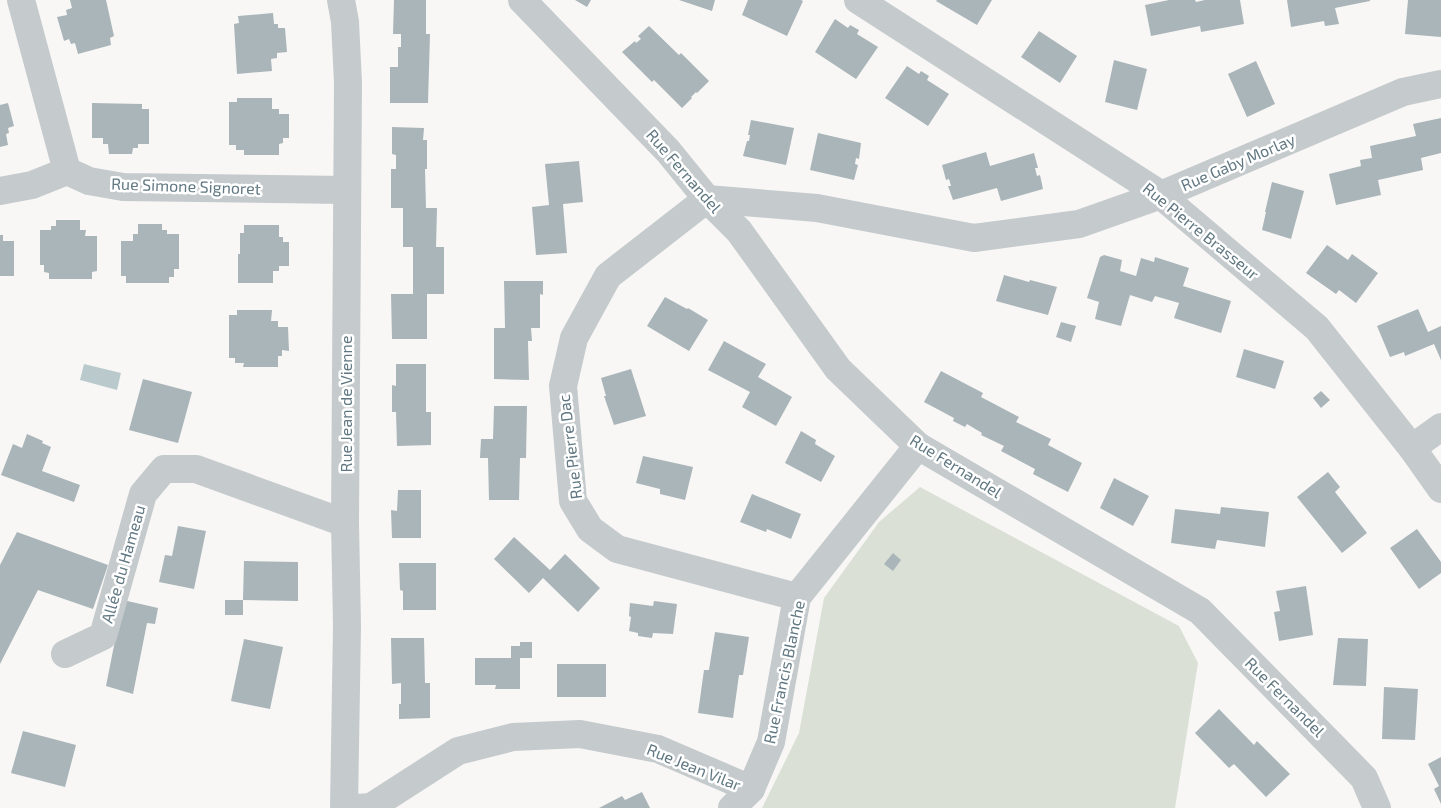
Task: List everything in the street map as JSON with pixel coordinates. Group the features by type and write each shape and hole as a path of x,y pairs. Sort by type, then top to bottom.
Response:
{"street":[{"path":"0,191 32,185 67,171 21,0"},
{"name":"Rue Jean de Vienne","path":"341,0 345,22 348,83 345,523 347,626 344,808"},
{"name":"Rue Fernandel","path":"522,0 668,151 707,199 739,231 838,370 918,446 1200,611 1364,778 1377,808"},
{"name":"Rue Pierre Brasseur","path":"858,0 1161,195 1317,328 1412,448 1441,489"},
{"name":"Rue Gaby Morlay","path":"707,199 816,208 974,238 1079,224 1161,195 1404,92 1441,84"},
{"name":"Rue Simone Signoret","path":"67,171 89,181 123,187 346,190"},
{"name":"Rue Pierre Dac","path":"707,199 608,276 574,338 563,386 573,500 590,529 617,549 797,597"},
{"path":"1412,448 1441,427"},
{"name":"Rue Francis Blanche","path":"742,799 771,742 797,597 918,446"},
{"name":"Allée du Hameau","path":"65,654 103,636 143,494 164,469 196,469 345,523"},
{"name":"Rue Jean Vilar","path":"356,808 371,807 458,751 513,737 580,734 658,749 742,799"}],"shaded area":[{"path":"84,364 121,373 117,390 80,380"},
{"path":"920,487 1179,626 1198,663 1175,808 762,808 799,733 824,598 879,522"}],"building":[{"path":"70,0 106,0 114,36 110,38 111,45 78,54 75,43 71,44 69,39 64,41 57,17 67,15 66,10 72,8"},
{"path":"394,0 426,0 426,34 430,34 428,103 390,103 390,67 398,67 398,47 401,47 401,34 393,34"},
{"path":"575,0 591,0 587,7"},
{"path":"679,0 715,0 712,11"},
{"path":"748,0 803,1 787,36 742,15"},
{"path":"937,0 992,0 977,25"},
{"path":"1169,0 1195,0 1196,2 1205,0 1240,0 1244,24 1201,32 1200,26 1151,36 1145,5"},
{"path":"1287,0 1370,1 1335,8 1339,24 1325,26 1324,21 1291,27"},
{"path":"1408,0 1441,0 1441,37 1405,34"},
{"path":"273,13 274,24 278,24 278,28 285,28 287,52 277,53 277,58 271,59 272,71 237,74 234,24 239,23 238,16"},
{"path":"835,19 848,28 850,25 859,30 857,34 878,47 856,79 815,52"},
{"path":"649,26 679,55 681,53 709,81 682,108 622,52 635,41 636,43 641,39 638,36"},
{"path":"1039,31 1077,56 1060,83 1021,57"},
{"path":"1114,60 1147,69 1137,110 1105,102"},
{"path":"1256,61 1275,104 1247,117 1228,74"},
{"path":"907,66 919,74 921,71 929,76 927,80 949,94 928,126 885,98"},
{"path":"237,98 272,98 272,109 279,109 279,114 289,114 289,138 283,138 283,143 279,144 279,155 244,155 244,150 236,150 236,145 229,145 229,102 237,102"},
{"path":"8,103 14,126 8,128 9,133 6,134 8,145 0,147 0,105"},
{"path":"92,103 142,104 142,109 149,109 149,144 138,144 138,148 133,148 132,154 109,154 108,144 103,144 103,138 92,138"},
{"path":"1441,118 1441,153 1421,158 1423,170 1378,180 1381,195 1336,205 1329,174 1361,166 1360,160 1372,158 1370,146 1416,136 1413,124"},
{"path":"751,120 794,128 786,165 743,156 747,141 749,141 750,135 748,135"},
{"path":"392,127 424,128 423,140 427,140 427,169 425,169 426,208 437,208 436,247 444,247 444,294 427,294 427,339 392,339 391,294 413,294 413,247 403,247 403,208 391,208 391,169 396,169 396,155 392,154"},
{"path":"818,133 861,143 859,159 856,158 855,164 858,165 854,180 810,170"},
{"path":"986,152 990,166 1034,153 1038,168 1035,168 1037,176 1040,175 1043,189 1001,201 997,188 953,200 948,186 951,186 949,179 946,180 942,165"},
{"path":"579,161 583,202 563,204 567,253 536,255 532,207 549,205 545,164"},
{"path":"1272,182 1304,191 1291,239 1262,230"},
{"path":"56,220 80,220 80,230 86,230 85,236 97,236 97,271 92,272 92,279 49,279 49,273 44,272 44,265 40,265 40,230 51,230 51,226 56,226"},
{"path":"138,224 162,224 162,230 167,230 167,234 179,234 179,269 174,269 174,277 169,277 169,283 126,283 126,276 121,276 121,241 133,241 133,234 138,234"},
{"path":"244,225 279,225 279,237 283,237 283,242 289,242 289,266 279,266 279,271 273,271 273,283 238,283 240,233 244,233"},
{"path":"0,235 3,235 3,241 14,241 14,276 0,276"},
{"path":"1327,245 1348,260 1352,254 1378,273 1356,303 1339,290 1336,294 1306,273"},
{"path":"1104,255 1122,260 1120,271 1136,276 1141,258 1154,262 1155,257 1189,268 1183,286 1231,301 1221,333 1174,318 1179,303 1155,296 1152,302 1130,295 1121,326 1095,319 1099,302 1087,298 1100,257"},
{"path":"1004,275 1057,287 1048,315 996,301"},
{"path":"504,281 543,281 543,295 540,294 540,328 531,328 532,341 528,341 529,380 494,379 494,328 505,328"},
{"path":"665,297 708,320 689,351 647,326"},
{"path":"1418,309 1428,332 1441,326 1441,360 1434,344 1405,356 1404,352 1390,357 1377,326"},
{"path":"237,310 272,310 271,321 278,321 278,327 288,327 289,351 282,350 282,356 278,356 278,367 243,367 244,363 235,363 235,358 229,358 229,315 237,315"},
{"path":"1061,322 1076,326 1071,342 1056,337"},
{"path":"724,341 766,364 758,377 792,397 776,426 742,407 750,392 708,370"},
{"path":"1244,349 1284,361 1275,389 1236,377"},
{"path":"396,364 426,364 426,412 431,412 431,445 397,446 396,412 392,412 392,385 396,386"},
{"path":"631,369 646,416 614,425 604,396 606,396 601,378"},
{"path":"941,371 983,393 981,397 1019,417 1016,422 1051,439 1048,445 1082,463 1068,492 1033,474 1035,469 1001,451 1004,446 981,435 982,433 967,424 965,427 953,421 954,418 924,402"},
{"path":"143,379 192,392 178,443 129,430"},
{"path":"1321,391 1330,400 1321,408 1313,398"},
{"path":"494,406 527,406 526,458 520,458 519,500 489,500 488,458 480,458 481,439 493,439"},
{"path":"801,431 816,440 815,444 835,456 821,482 785,463"},
{"path":"27,434 51,447 42,471 80,485 74,502 1,475 13,444 22,448"},
{"path":"643,456 693,467 685,500 660,494 660,489 636,483"},
{"path":"1328,472 1340,487 1335,492 1367,533 1342,553 1297,497"},
{"path":"1114,478 1149,496 1133,526 1100,508"},
{"path":"398,490 421,490 421,538 392,538 391,510 397,511"},
{"path":"752,494 801,514 791,539 767,529 766,532 740,522"},
{"path":"1221,507 1269,512 1265,547 1217,540 1215,549 1171,543 1175,509 1220,514"},
{"path":"178,526 206,531 194,589 159,582 165,555 172,556"},
{"path":"1417,529 1441,562 1441,573 1419,589 1390,548"},
{"path":"17,532 108,565 93,609 38,590 0,664 0,565"},
{"path":"514,537 550,570 565,554 600,588 578,612 543,578 529,593 494,559"},
{"path":"893,553 901,560 893,571 884,564"},
{"path":"244,561 298,562 298,601 243,600"},
{"path":"399,563 436,563 436,610 403,610 403,591 400,590"},
{"path":"1306,586 1313,635 1279,641 1274,612 1280,611 1276,591"},
{"path":"123,600 158,608 155,624 147,623 133,694 106,686"},
{"path":"225,600 243,600 243,615 225,615"},
{"path":"654,601 677,604 673,634 653,633 652,638 638,636 638,633 629,631 630,603 653,606"},
{"path":"715,632 749,637 743,675 739,675 733,718 698,713 704,670 709,670"},
{"path":"391,638 424,638 425,683 430,683 430,718 399,719 401,683 392,684"},
{"path":"1338,638 1368,639 1366,686 1333,685"},
{"path":"244,639 283,647 270,709 231,701"},
{"path":"520,642 532,642 532,658 520,658 520,689 495,689 496,685 475,685 475,658 511,658 511,646 520,646"},
{"path":"557,664 606,664 606,697 557,697"},
{"path":"1384,687 1418,689 1415,740 1382,739"},
{"path":"1219,709 1254,745 1257,741 1290,774 1266,797 1234,764 1229,768 1195,733"},
{"path":"23,731 76,745 65,787 11,773"},
{"path":"1441,757 1441,804 1434,789 1439,786 1428,764"},
{"path":"642,792 650,808 599,808 622,796 625,800"}]}
